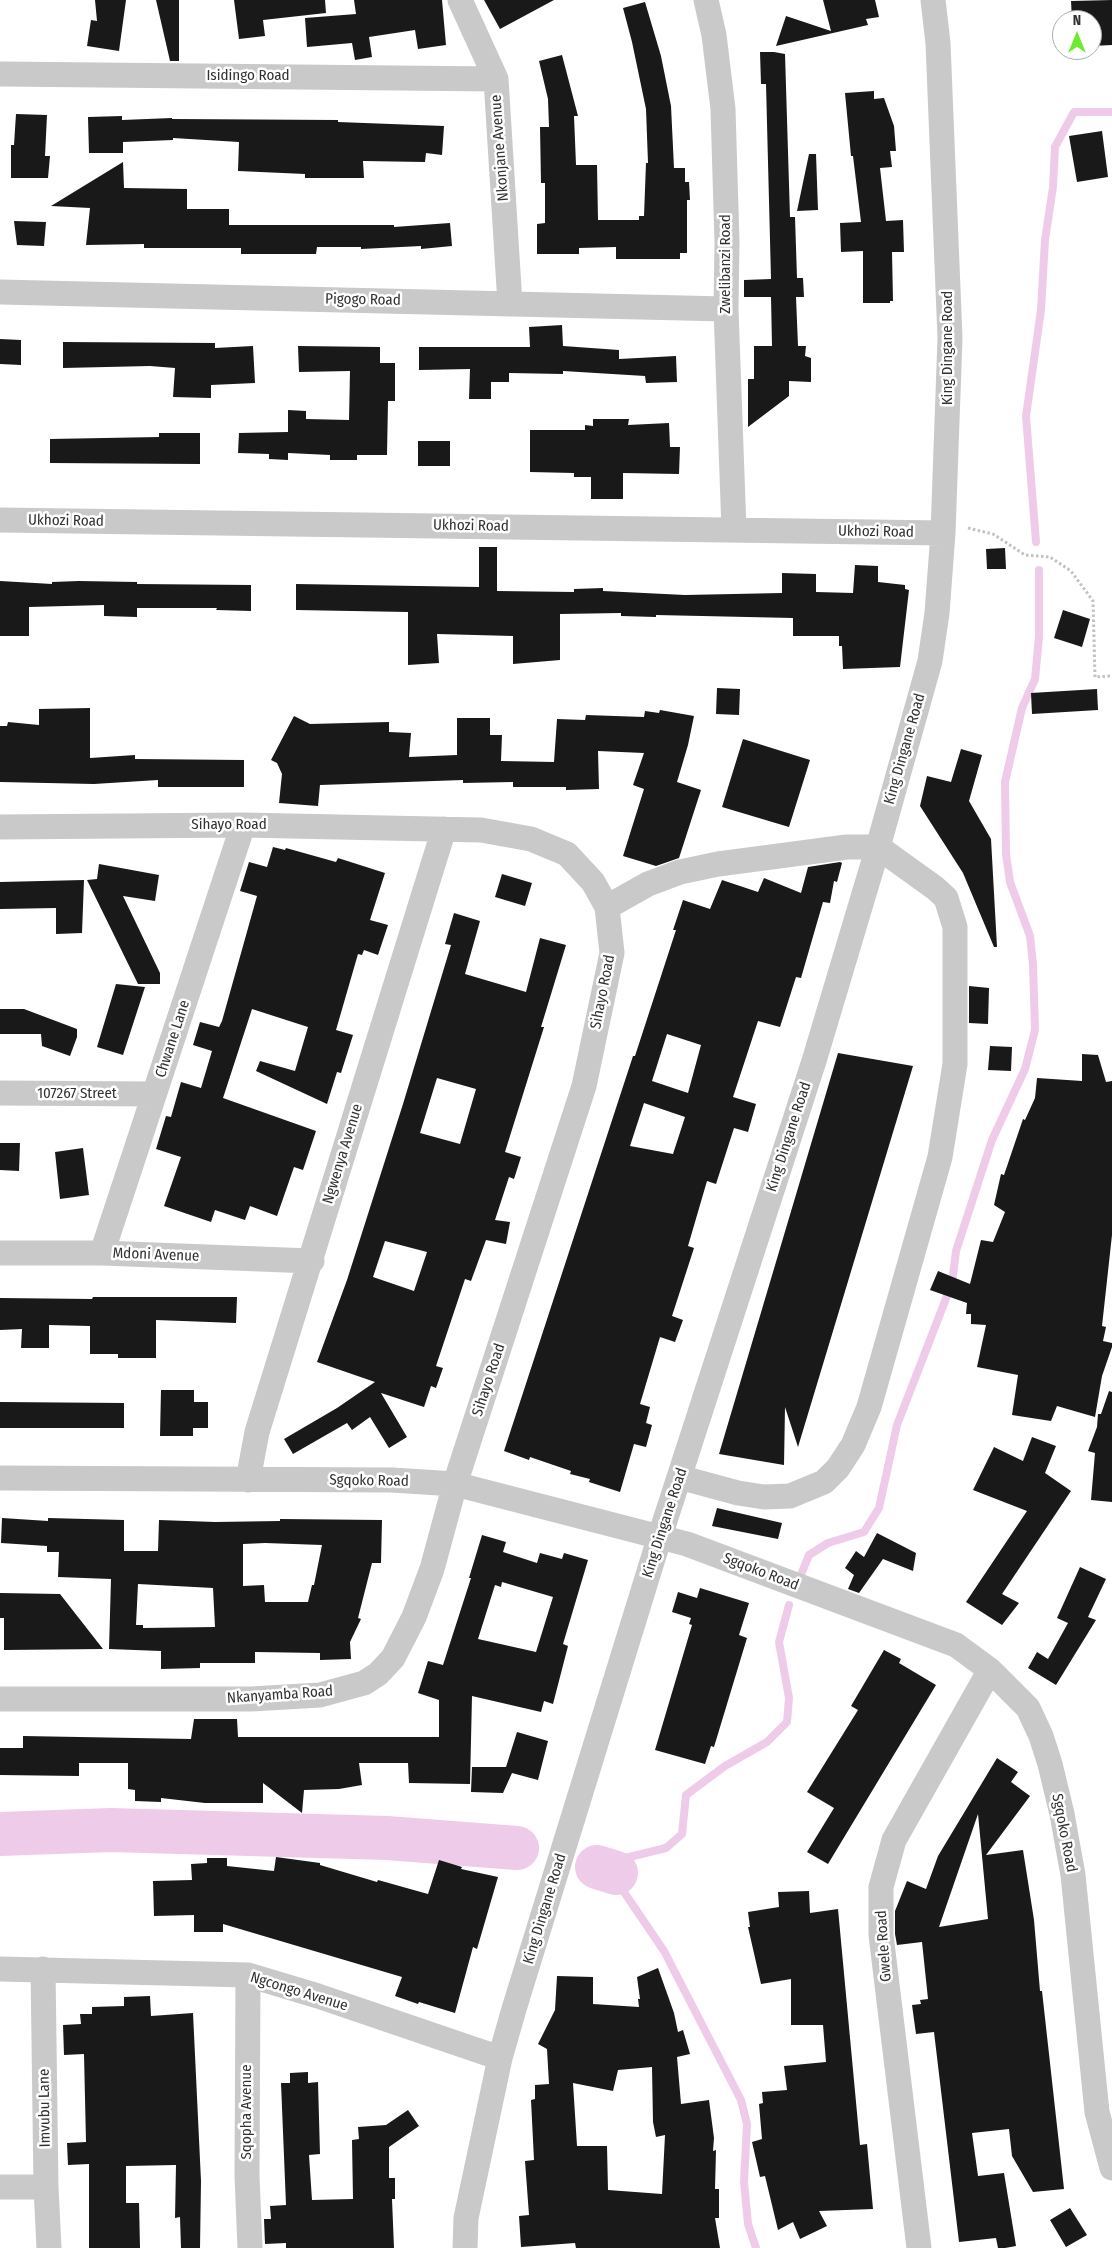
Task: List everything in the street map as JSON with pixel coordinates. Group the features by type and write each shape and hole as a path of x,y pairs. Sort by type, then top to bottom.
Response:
{"street":[{"name":"Nkonjane Avenue","path":"460,0 496,78 510,304"},
{"name":"Zwelibanzi Road","path":"706,0 714,36 723,109 727,242 726,309 734,530"},
{"name":"King Dingane Road","path":"465,2248 466,2218 500,2058 660,1536 814,1061 878,847 930,661 937,613 943,527 950,338 938,43 934,0"},
{"name":"Isidingo Road","path":"0,74 496,78"},
{"name":"Pigogo Road","path":"0,292 726,309"},
{"name":"Ukhozi Road","path":"0,520 734,530 943,527"},
{"name":"Sihayo Road","path":"0,827 242,824 481,830 531,839 567,854 593,882 607,907 612,952 584,1086 455,1484"},
{"name":"Chwane Lane","path":"102,1253 242,824"},
{"name":"Ngwenya Avenue","path":"248,1480 257,1432 312,1261 444,829"},
{"path":"607,907 648,884 680,872 718,864 847,847 878,847 946,898 955,927 955,1064 940,1158 869,1407 853,1444 838,1468 824,1482 790,1496 764,1497 738,1493 679,1477"},
{"name":"107267 Street","path":"0,1094 154,1094"},
{"name":"Mdoni Avenue","path":"0,1253 102,1253 312,1261"},
{"name":"Sgqoko Road","path":"0,1478 392,1480 455,1484 660,1536 956,1645 990,1670 1028,1708 1042,1736 1054,1780 1073,1875 1097,2112 1112,2168"},
{"name":"Nkanyamba Road","path":"0,1699 251,1699 320,1695 364,1683 378,1674 393,1658 414,1617 432,1569 455,1484"},
{"name":"Gwele Road","path":"919,2248 881,1935 881,1887 894,1840 990,1670"},
{"name":"Ngcongo Avenue","path":"0,1969 248,1975 318,1996 500,2058"},
{"name":"Imvubu Lane","path":"43,1969 46,2187 49,2248"},
{"name":"Sqopha Avenue","path":"248,1975 247,2176 250,2248"},
{"path":"0,2187 46,2187"}],"path":[{"path":"943,527 993,534 1025,555 1050,557 1071,571 1093,601 1095,677 1112,676"}],"building":[{"path":"95,0 126,0 119,51 87,46 91,20 97,21"},
{"path":"156,0 179,0 179,61 170,61"},
{"path":"234,0 325,0 326,13 263,20 265,36 239,39"},
{"path":"354,0 442,0 446,45 418,49 415,30 369,37 372,57 355,60 352,43 307,47 305,18 356,14"},
{"path":"484,0 554,0 500,29"},
{"path":"823,0 875,0 879,17 866,19 868,25 776,46 786,16 831,31"},
{"path":"1112,0 1112,45 1102,46 1102,10 1071,10 1071,1"},
{"path":"645,2 661,56 671,106 674,168 685,168 685,182 689,182 690,200 687,200 687,253 680,253 680,259 616,259 616,247 579,248 579,254 537,254 537,224 545,223 545,183 541,183 540,127 549,127 548,99 539,61 562,55 578,116 574,116 576,165 597,165 598,220 639,220 639,216 644,216 646,163 648,163 646,109 623,8"},
{"path":"760,52 785,54 790,217 795,217 797,278 803,278 804,297 796,297 798,346 806,346 805,356 811,358 811,382 789,381 789,396 748,427 748,379 754,379 754,346 772,346 771,297 744,297 744,280 771,279 766,84 761,84"},
{"path":"874,91 874,99 884,98 894,126 896,151 890,151 892,167 880,168 886,221 903,220 904,252 892,252 893,301 890,301 890,303 863,303 863,251 841,252 840,223 861,222 853,156 851,156 845,93"},
{"path":"16,114 47,115 45,156 50,156 48,178 11,178 11,145 14,145"},
{"path":"122,116 122,120 172,118 338,120 338,122 444,126 442,155 426,153 425,162 363,161 364,178 305,178 305,174 238,171 239,142 173,138 173,140 123,142 123,153 89,153 88,117"},
{"path":"1102,131 1108,177 1077,182 1069,136"},
{"path":"809,154 816,154 818,210 797,211"},
{"path":"123,162 124,188 187,189 187,209 229,209 229,225 394,225 394,227 450,223 452,246 421,249 421,246 361,249 361,247 317,247 316,254 241,254 241,248 144,248 144,244 86,245 90,208 51,206"},
{"path":"14,221 46,222 44,246 17,245"},
{"path":"562,325 563,346 619,350 619,359 676,356 677,382 646,383 645,376 563,371 563,374 509,373 509,382 491,382 491,399 469,399 470,369 419,370 419,347 530,347 529,327"},
{"path":"0,339 21,340 21,365 0,364"},
{"path":"63,342 215,343 215,348 253,346 255,383 211,385 211,398 173,397 175,368 150,366 63,368"},
{"path":"298,346 380,347 380,363 395,363 395,401 388,401 387,455 357,455 357,460 330,460 330,455 288,453 288,460 269,459 269,454 238,453 239,433 288,432 288,410 306,411 306,419 349,420 350,371 299,372"},
{"path":"593,419 629,419 628,425 669,423 670,447 680,447 679,474 623,473 623,499 591,499 591,477 574,477 574,473 530,472 530,430 585,430 585,425 593,426"},
{"path":"159,433 200,433 200,464 50,463 50,439 159,437"},
{"path":"418,441 450,441 450,466 418,466"},
{"path":"479,547 497,547 497,591 574,592 574,589 603,588 603,591 685,595 782,593 782,573 816,574 816,592 853,593 855,565 878,566 878,582 905,585 905,589 909,590 900,667 843,669 842,646 839,646 839,636 793,636 793,618 621,616 621,613 560,614 560,660 513,664 513,636 437,634 439,663 408,665 408,612 296,610 296,584 479,587"},
{"path":"1005,548 1006,569 987,569 986,549"},
{"path":"0,581 52,584 52,582 79,581 137,582 137,584 251,585 251,611 216,610 217,608 137,608 137,617 104,616 104,605 29,607 29,636 0,636"},
{"path":"1063,610 1090,619 1082,647 1054,638"},
{"path":"717,688 740,689 739,715 716,714"},
{"path":"1097,689 1098,710 1032,714 1031,693"},
{"path":"90,708 90,758 135,755 135,759 244,760 244,787 158,787 158,780 94,784 0,782 0,726 7,726 8,722 39,725 39,709"},
{"path":"660,710 694,716 677,782 701,790 679,858 656,866 623,856 644,789 633,785 644,753 598,751 599,789 566,790 566,787 513,787 513,782 463,783 463,780 320,785 318,806 279,803 282,774 277,763 271,760 294,716 310,724 389,722 389,732 411,733 409,757 457,755 457,718 490,718 490,735 502,735 501,761 554,762 557,719 585,720 586,715 644,717 645,711 659,713"},
{"path":"743,739 810,760 789,827 722,807"},
{"path":"961,749 982,755 969,801 991,839 997,947 994,947 963,873 920,806 927,776 951,782"},
{"path":"273,847 285,850 286,848 336,862 338,858 385,873 370,920 388,925 378,955 364,950 362,955 358,954 336,1030 353,1035 341,1073 337,1072 327,1104 256,1071 260,1061 295,1071 308,1027 252,1009 223,1098 316,1131 303,1170 294,1167 277,1216 250,1206 245,1220 215,1210 211,1222 164,1206 181,1157 156,1149 166,1116 171,1117 181,1082 201,1088 212,1051 193,1045 200,1022 219,1027 222,1021 257,896 240,891 249,862 267,867"},
{"path":"842,863 837,882 834,881 830,903 823,902 801,978 796,977 780,1027 758,1021 733,1097 756,1104 748,1132 734,1128 716,1184 707,1181 688,1246 694,1248 672,1316 683,1320 675,1342 660,1337 640,1404 650,1407 646,1423 652,1425 646,1447 634,1444 620,1492 589,1482 590,1479 570,1474 571,1471 530,1457 529,1460 504,1451 676,930 673,930 683,900 710,909 722,880 758,892 764,878 801,893 808,867","holes":["667,1034 701,1045 688,1093 652,1081","644,1103 685,1117 673,1154 630,1146"]},
{"path":"99,864 159,875 155,901 123,896 160,973 160,984 138,984 87,880 97,879"},
{"path":"502,874 532,883 525,906 495,897"},
{"path":"84,880 82,933 56,934 56,908 0,909 0,882"},
{"path":"454,913 480,921 465,974 526,992 540,938 566,945 541,1027 544,1027 505,1152 521,1157 514,1179 509,1177 495,1220 510,1222 506,1244 486,1240 471,1281 465,1279 436,1366 443,1368 436,1388 431,1386 424,1407 381,1393 407,1437 389,1448 370,1417 352,1430 347,1423 293,1454 284,1439 337,1408 375,1382 317,1362 347,1280 403,1104 451,945 445,944","holes":["437,1078 476,1089 460,1144 420,1133","385,1241 427,1252 414,1291 373,1277"]},
{"path":"116,984 145,987 123,1055 97,1047"},
{"path":"969,986 989,988 988,1024 969,1023"},
{"path":"0,1009 24,1009 77,1029 77,1037 70,1056 42,1046 41,1034 0,1034"},
{"path":"990,1046 1012,1047 1011,1071 988,1070"},
{"path":"838,1053 913,1066 798,1447 785,1407 784,1465 719,1454"},
{"path":"1082,1054 1098,1055 1106,1082 1112,1081 1112,1235 1102,1326 1106,1327 1103,1341 1112,1343 1112,1347 1102,1376 1095,1417 1057,1406 1051,1421 1012,1415 1018,1375 977,1367 986,1325 971,1324 971,1314 966,1314 967,1303 930,1290 938,1271 970,1284 981,1240 993,1242 1005,1212 994,1205 1001,1174 1004,1175 1023,1119 1025,1120 1035,1098 1037,1078 1082,1081"},
{"path":"0,1143 20,1143 19,1171 0,1170"},
{"path":"83,1148 89,1195 60,1199 55,1152"},
{"path":"93,1297 237,1297 236,1323 156,1320 156,1358 118,1358 118,1354 90,1354 90,1326 49,1325 49,1348 21,1348 22,1329 0,1330 0,1298 92,1299"},
{"path":"161,1390 194,1390 194,1402 208,1402 208,1428 193,1428 193,1436 160,1436"},
{"path":"1109,1391 1112,1392 1112,1502 1091,1500 1095,1453 1088,1451 1097,1427 1098,1414 1101,1414"},
{"path":"0,1402 124,1403 124,1428 0,1428"},
{"path":"1032,1437 1056,1446 1045,1473 1071,1491 1002,1594 1019,1603 1002,1625 966,1602 1027,1511 973,1490 994,1447 1023,1461"},
{"path":"717,1508 782,1523 778,1539 712,1526"},
{"path":"2,1518 48,1521 48,1518 124,1520 124,1551 158,1551 159,1520 215,1522 280,1521 280,1519 382,1520 381,1563 372,1563 358,1618 361,1619 350,1642 351,1659 320,1660 320,1653 255,1652 255,1663 200,1663 200,1668 161,1669 161,1651 109,1649 111,1579 58,1577 59,1552 47,1552 47,1546 1,1543","holes":["243,1544 322,1545 314,1585 312,1585 308,1602 265,1602 264,1585 243,1586","138,1584 213,1588 215,1627 143,1628 143,1625 136,1625"]},
{"path":"877,1533 916,1553 913,1571 883,1559 859,1593 848,1589 854,1575 845,1568 856,1551 864,1557"},
{"path":"482,1535 506,1542 503,1552 537,1563 540,1553 562,1559 564,1553 588,1560 563,1644 568,1646 553,1704 544,1701 541,1712 472,1696 470,1784 409,1783 408,1763 359,1763 362,1785 339,1789 304,1790 302,1813 263,1783 263,1803 205,1803 161,1798 161,1802 135,1801 135,1790 128,1789 128,1763 79,1763 79,1776 0,1775 0,1748 23,1748 23,1736 191,1739 194,1719 237,1719 238,1737 439,1737 439,1700 418,1693 428,1661 443,1665 471,1578 469,1578","holes":["502,1582 553,1597 536,1652 478,1639 495,1585 501,1587"]},
{"path":"1080,1567 1106,1579 1088,1617 1096,1620 1056,1685 1028,1668 1037,1652 1048,1659 1068,1623 1057,1618"},
{"path":"700,1588 749,1603 739,1635 747,1638 714,1747 711,1746 705,1764 655,1750 692,1625 689,1624 691,1618 672,1612 678,1592 697,1598"},
{"path":"0,1593 60,1594 103,1649 4,1650 4,1618 0,1618"},
{"path":"884,1650 901,1659 899,1663 936,1685 828,1864 807,1852 834,1808 807,1792 858,1710 851,1706"},
{"path":"517,1732 548,1741 538,1780 512,1773 503,1793 471,1792 472,1767 506,1767"},
{"path":"997,1758 1018,1772 1011,1782 1030,1796 986,1855 1023,1850 1034,1920 1040,1991 1042,1991 1064,2189 1033,2192 1012,2156 1009,2129 972,2133 978,2176 1004,2173 1016,2246 998,2248 996,2238 959,2242 934,2032 916,2034 912,2005 921,2004 920,2000 928,1999 922,1942 897,1945 895,1911 907,1881 926,1889 938,1856","holes":["978,1814 988,1919 939,1927"]},
{"path":"276,1857 320,1863 320,1865 377,1882 378,1880 428,1894 439,1860 462,1867 461,1869 498,1877 477,1949 473,1947 455,2013 395,1996 402,1977 223,1924 223,1932 194,1932 194,1915 154,1916 153,1881 192,1880 191,1864 207,1863 207,1858 227,1858 227,1866 274,1871"},
{"path":"809,1891 810,1913 838,1909 860,2145 867,2144 873,2209 819,2211 827,2226 800,2239 793,2222 778,2230 765,2176 760,2177 752,2142 762,2139 759,2104 763,2103 762,2092 787,2090 784,2066 826,2062 823,2025 791,2025 791,1979 761,1984 748,1927 750,1927 748,1912 779,1907 778,1892"},
{"path":"658,1968 674,2013 678,2032 683,2030 690,2054 677,2057 681,2104 709,2100 714,2138 713,2151 716,2150 715,2189 719,2189 719,2218 715,2218 720,2248 576,2248 575,2243 521,2247 519,2216 529,2215 525,2161 534,2160 531,2100 535,2099 535,2085 549,2084 547,2049 538,2044 555,2010 557,1976 593,1977 593,2004 639,2007 638,1999 640,1999 637,1977","holes":["652,2067 653,2122 656,2137 665,2135 662,2194 608,2190 607,2146 577,2146 573,2083 613,2091 618,2070"]},
{"path":"150,1996 151,2016 193,2013 201,2181 200,2248 181,2248 180,2217 175,2218 176,2165 126,2166 126,2203 139,2203 140,2248 89,2248 89,2164 68,2165 67,2143 86,2142 84,2054 64,2055 63,2025 81,2024 80,2014 92,2014 92,2007 124,2006 124,1997"},
{"path":"308,2072 308,2083 318,2082 320,2154 309,2155 312,2200 353,2199 352,2140 359,2139 358,2127 386,2125 408,2110 419,2126 389,2147 389,2178 395,2178 395,2199 392,2199 394,2248 286,2248 286,2243 265,2244 264,2219 271,2219 270,2206 286,2205 281,2083 290,2083 290,2073"},
{"path":"1070,2208 1087,2235 1066,2247 1050,2220"}],"waterway":[{"path":"1036,542 1026,416 1041,310 1045,240 1053,187 1055,147 1074,112 1112,112"},
{"path":"800,1577 809,1555 828,1543 864,1532 879,1508 897,1425 952,1283 956,1251 992,1140 1025,1069 1035,1030 1033,964 1030,936 1010,882 1006,854 1005,782 1022,708 1035,679 1039,637 1039,570"},
{"path":"756,2248 748,2224 744,2182 747,2124 741,2100 664,1951 622,1889 616,1873 621,1859 666,1848 682,1834 686,1795 725,1766 767,1742 787,1722 789,1698 779,1642 789,1605"},
{"path":"0,1834 111,1830 387,1838 517,1848"},
{"path":"597,1867 616,1873"}]}
